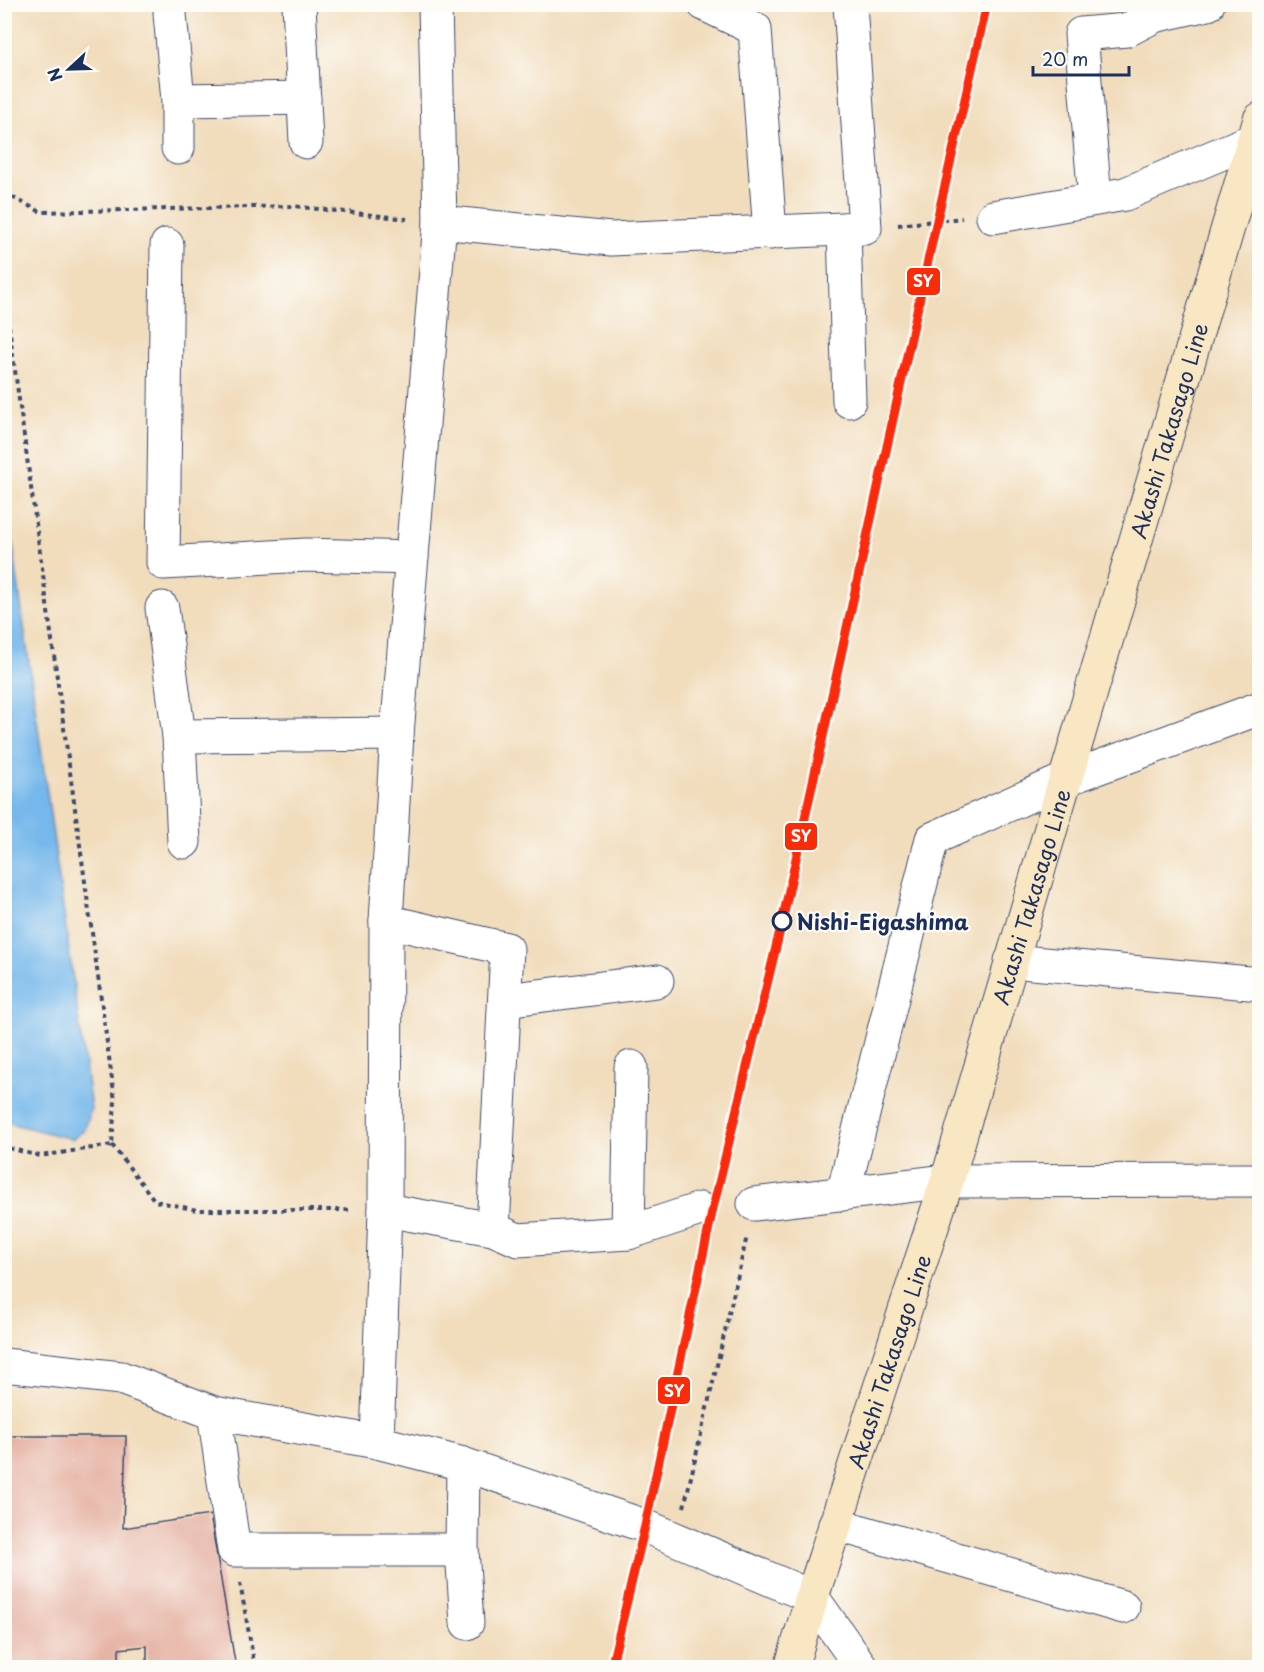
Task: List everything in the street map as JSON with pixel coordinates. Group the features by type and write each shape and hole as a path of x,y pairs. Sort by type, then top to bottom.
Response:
{"main road":[{"name":"Akashi Takasago Line","path":"791,1668 835,1524 947,1180 1258,132"}],"street":[{"path":"299,4 306,142"},
{"path":"377,1442 386,1210 386,921 397,734 441,222 435,4"},
{"path":"704,4 755,29 770,233"},
{"path":"849,401 855,229 850,4"},
{"path":"1095,199 1082,34 1127,30 1154,16 1208,4"},
{"path":"170,14 178,100 178,148"},
{"path":"178,100 304,98"},
{"path":"993,217 1125,194 1258,132"},
{"path":"441,222 611,239 855,229"},
{"path":"167,245 163,563 306,555 411,558"},
{"path":"162,608 179,736 184,842"},
{"path":"843,1194 932,839 1064,780 1260,708"},
{"path":"179,736 397,734"},
{"path":"386,921 507,949 493,1229"},
{"path":"1011,961 1260,984"},
{"path":"505,1000 657,981"},
{"path":"628,1233 631,1067"},
{"path":"754,1204 947,1180 1260,1180"},
{"path":"386,1210 493,1229 518,1240 628,1233 700,1209"},
{"path":"4,1365 121,1378 214,1413 377,1442 463,1464 645,1526 812,1597 862,1668"},
{"path":"214,1413 234,1550 462,1550"},
{"path":"463,1464 462,1550 467,1623"},
{"path":"835,1524 1123,1607"}],"path":[{"path":"4,194 41,212 293,207 441,222"},
{"path":"855,229 953,218 993,217"},
{"path":"4,290 115,1101 112,1145 155,1201 197,1210 386,1210"},
{"path":"4,1147 40,1156 112,1145"},
{"path":"677,1539 754,1204"},
{"path":"234,1550 255,1668"}],"water":[{"path":"5,490 91,1109 85,1130 72,1139 5,1122"}],"building":[{"path":"4,1436 126,1436 123,1528 210,1515 236,1668 147,1668 147,1646 119,1649 119,1668 4,1668"}],"transit line":[{"name":"SY","path":"611,1668 645,1526 713,1208 782,922 987,4"}],"place":[{"name":"Nishi-Eigashima","path":"782,921"}]}
